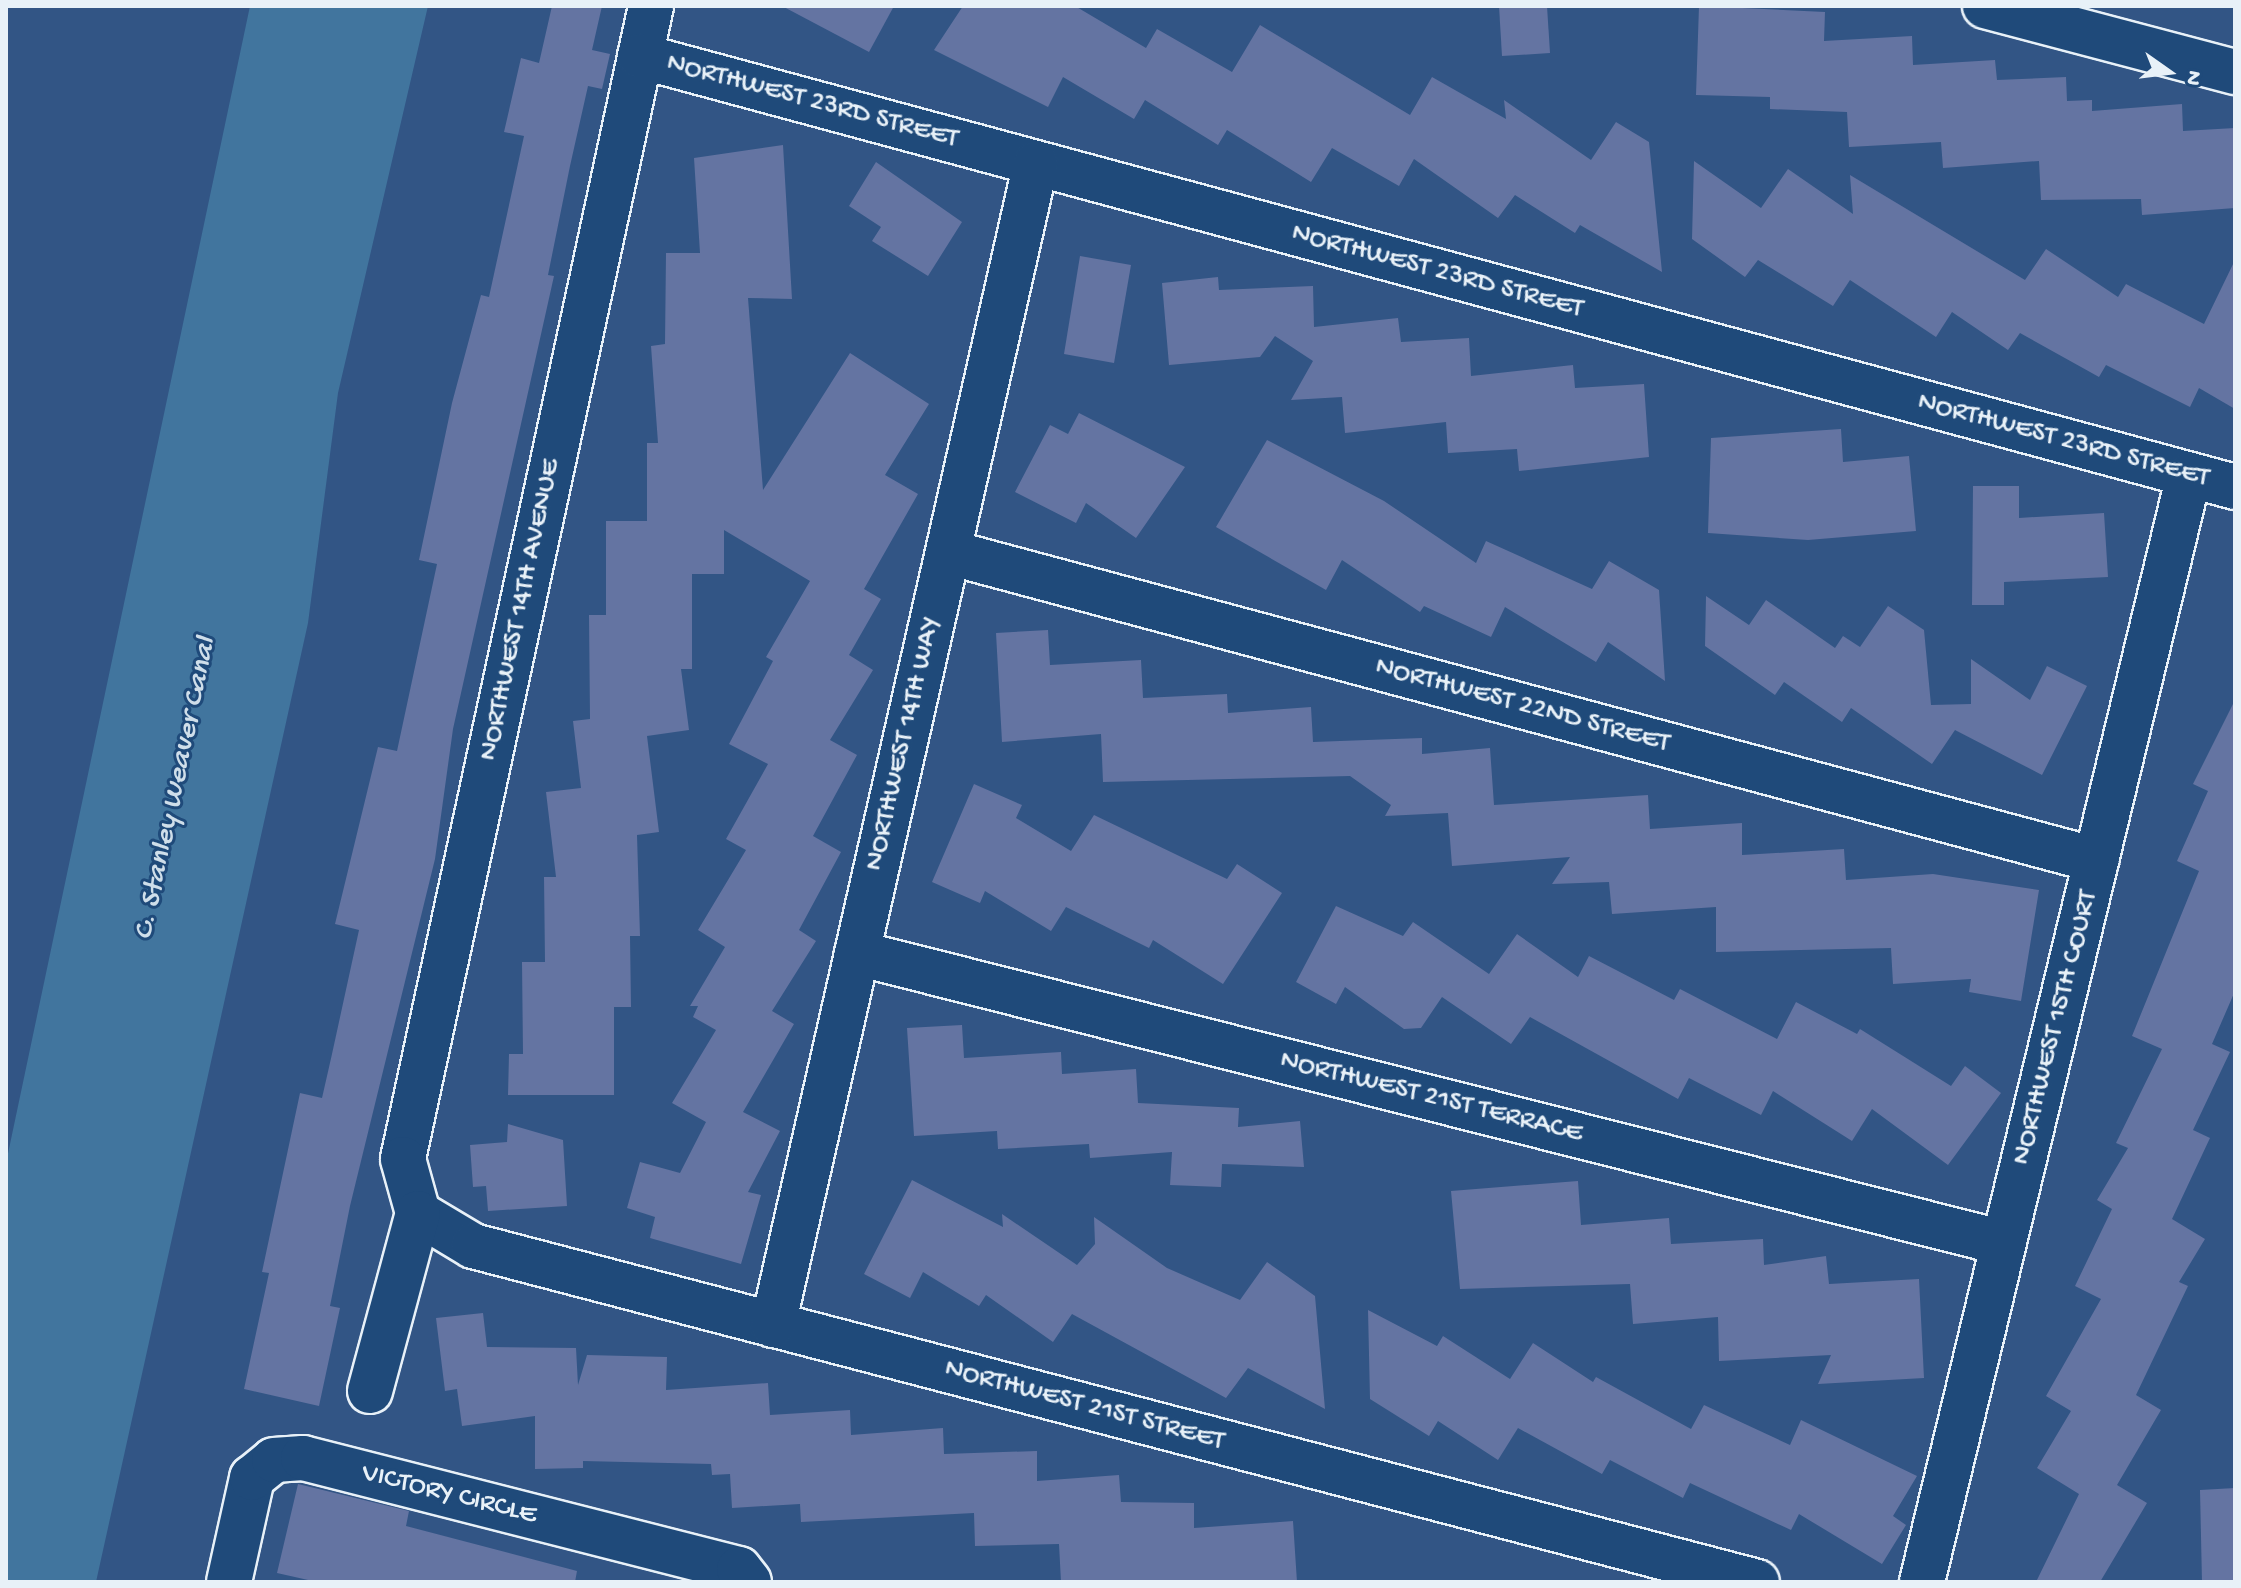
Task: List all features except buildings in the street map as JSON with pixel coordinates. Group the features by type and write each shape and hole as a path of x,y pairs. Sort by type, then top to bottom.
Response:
{"street":[{"name":"NORTHWEST 14TH AVENUE","path":"418,1213 403,1159 651,6"},
{"path":"1985,6 2235,72"},
{"name":"NORTHWEST 23RD STREET","path":"640,56 2235,487"},
{"name":"NORTHWEST 14TH WAY","path":"773,1325 1036,163"},
{"name":"NORTHWEST 15TH COURT","path":"1922,1582 2189,475"},
{"name":"NORTHWEST 22ND STREET","path":"948,552 2096,860"},
{"name":"NORTHWEST 21ST TERRACE","path":"857,953 2004,1243"},
{"path":"370,1391 418,1213"},
{"name":"NORTHWEST 21ST STREET","path":"418,1213 473,1246 1757,1582"},
{"name":"VICTORY CIRCLE","path":"229,1582 252,1478 274,1460 303,1458 739,1569 749,1582"}],"water":[{"name":"C. Stanley Weaver Canal","path":"250,6 428,6 338,393 308,623 96,1582 6,1582 6,1163"}]}
